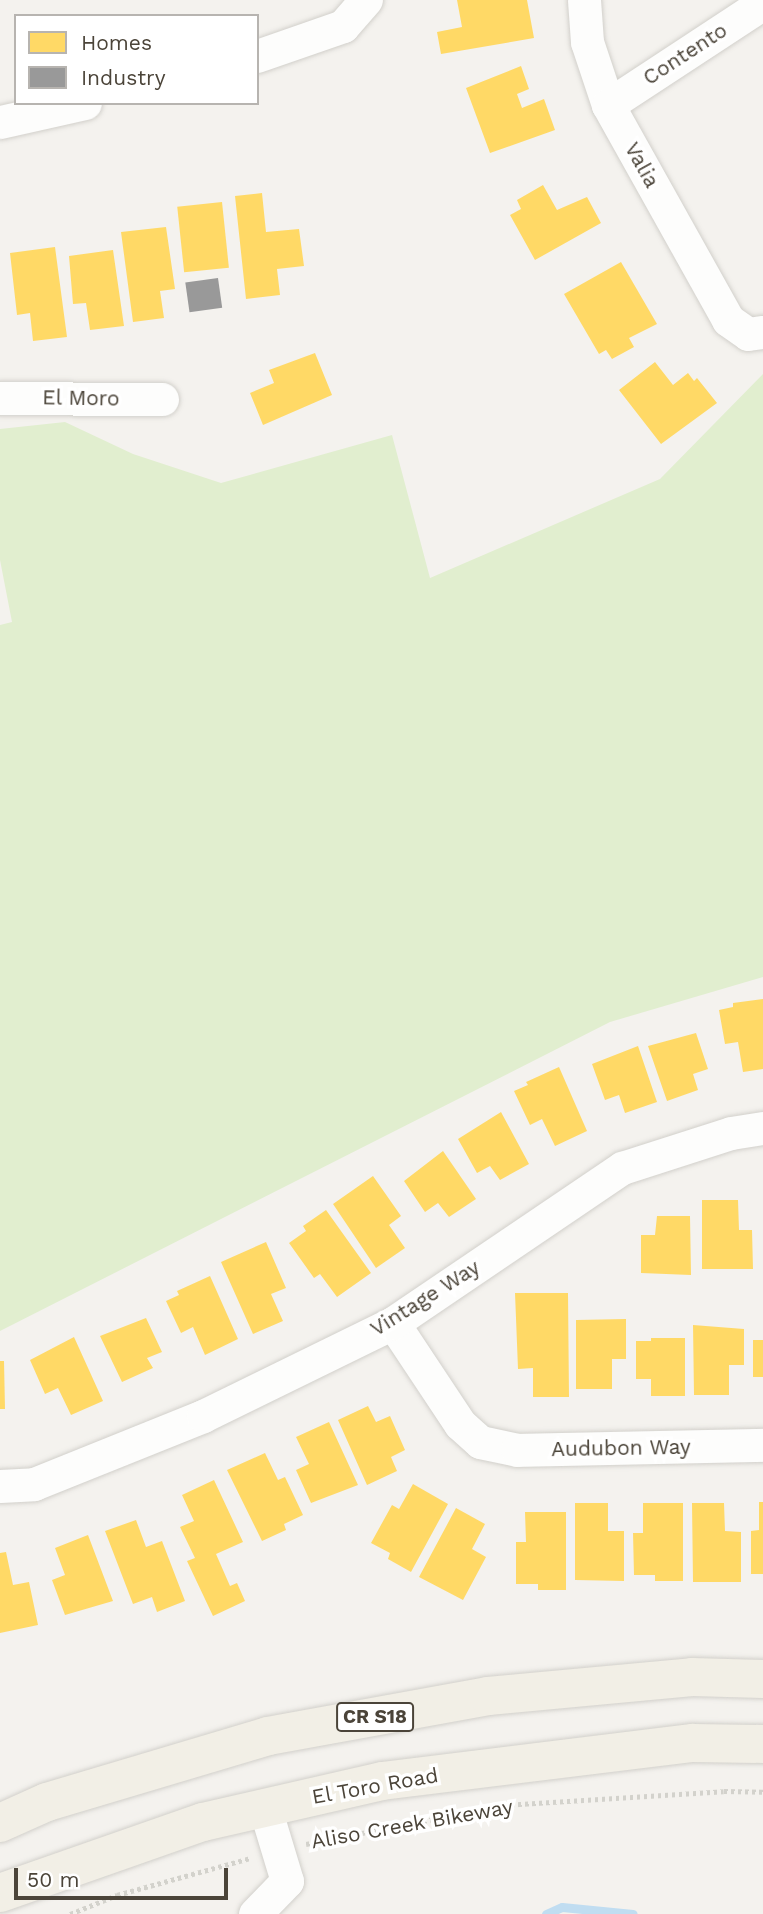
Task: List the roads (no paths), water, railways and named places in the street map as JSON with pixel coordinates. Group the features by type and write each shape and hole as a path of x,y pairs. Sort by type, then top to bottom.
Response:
{"main road":[{"name":"CR S18","path":"0,1823 47,1802 268,1736 488,1696 692,1677 763,1679"},
{"name":"El Toro Road","path":"0,1893 203,1822 396,1780 693,1743 763,1744"}],"street":[{"path":"259,55 342,26 366,0"},
{"name":"Valia","path":"584,0 587,42 608,105 728,320 748,334 763,332"},
{"name":"Contento","path":"608,105 763,3"},
{"path":"0,122 76,105"},
{"name":"El Moro","path":"0,398 162,400"},
{"name":"Vintage Way","path":"0,1486 34,1484 203,1416 393,1323 622,1168 731,1133 763,1128"},
{"name":"Audubon Way","path":"393,1323 460,1424 480,1442 517,1450 763,1445"},
{"path":"255,1914 287,1881 265,1808"}],"waterway":[{"path":"546,1914 562,1907 633,1914"}]}
